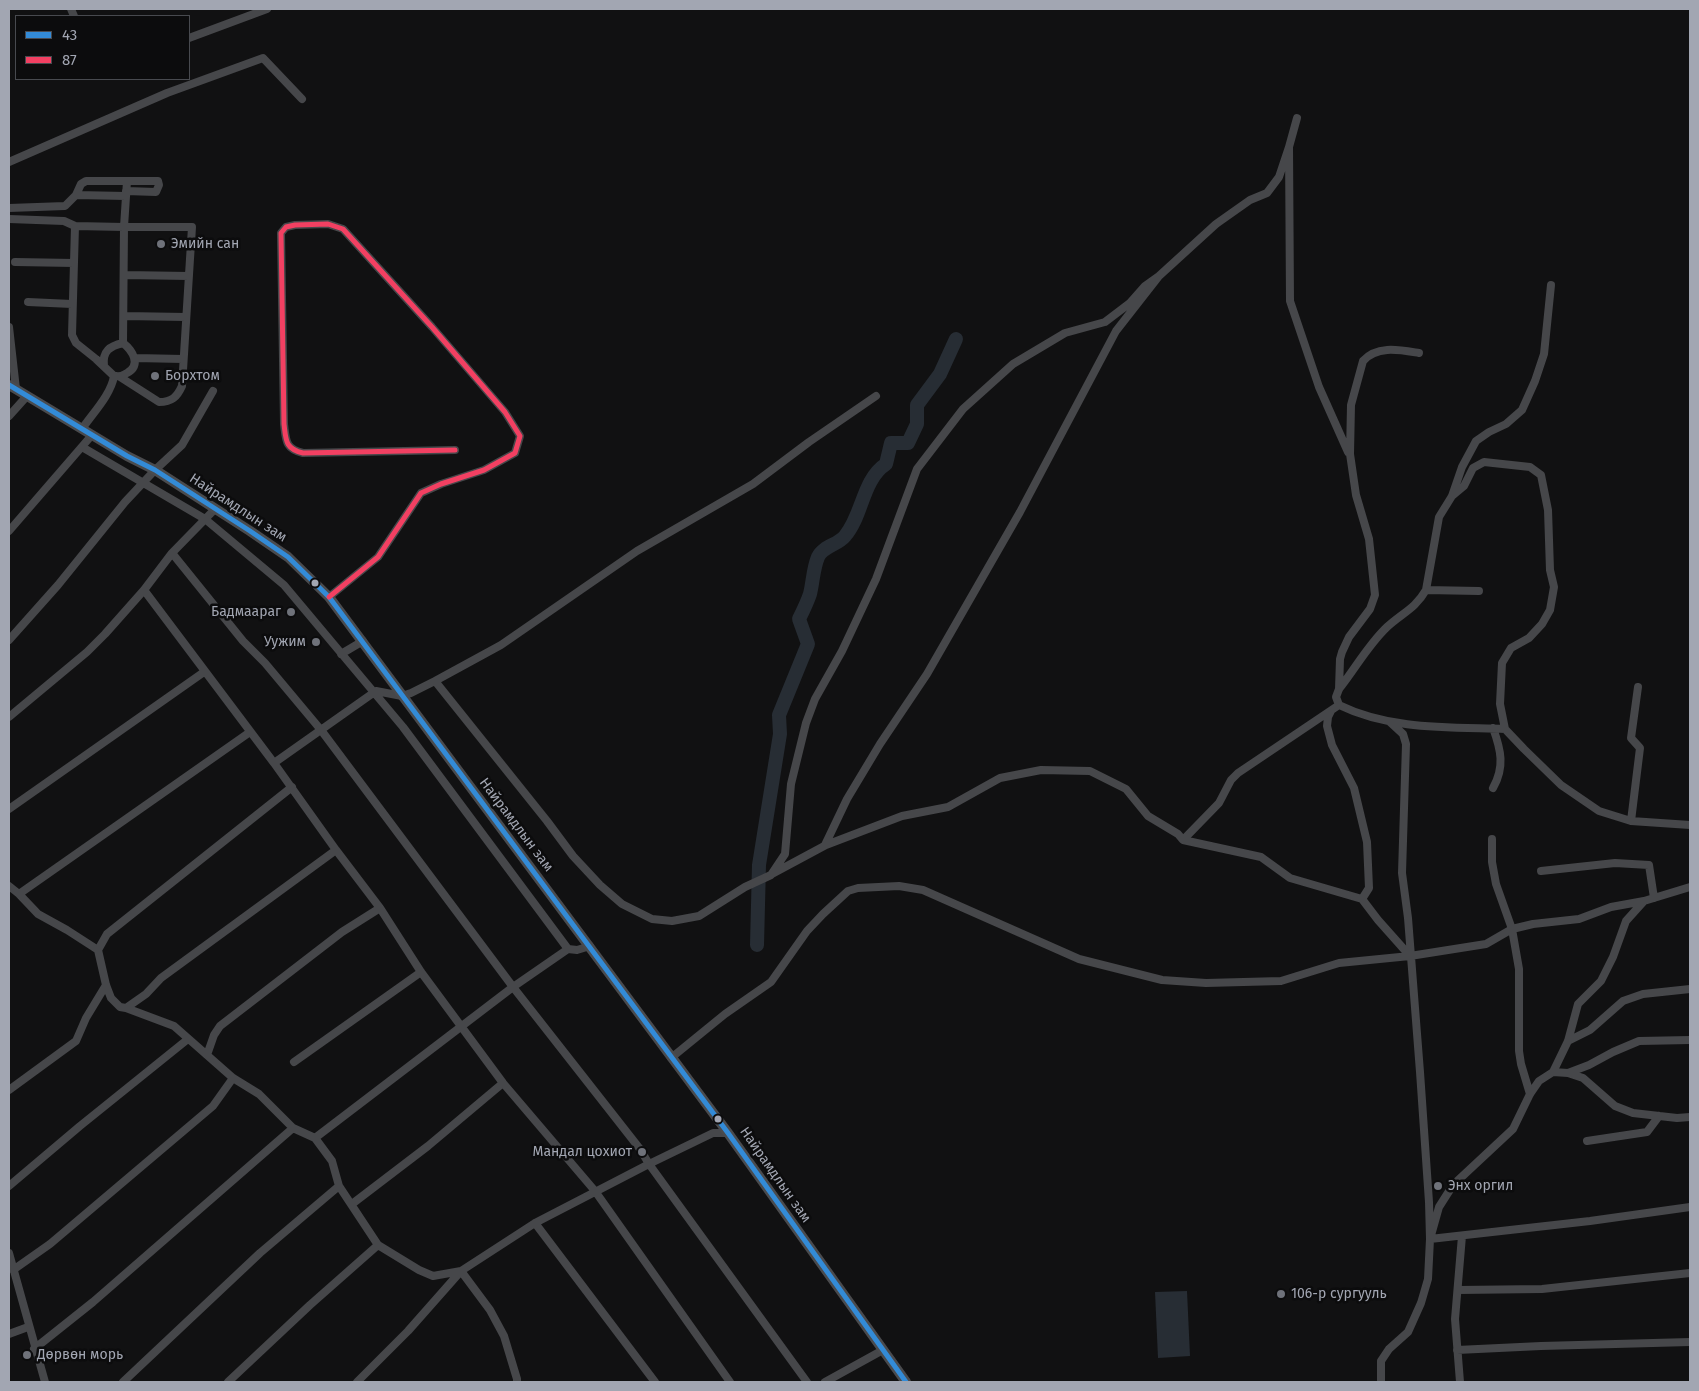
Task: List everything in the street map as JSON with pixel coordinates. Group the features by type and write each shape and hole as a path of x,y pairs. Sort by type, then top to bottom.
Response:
{"main road":[{"name":"Найрамдлын зам","path":"12,387 127,456 155,470 215,509 288,558 329,597 728,1133 906,1382"}],"street":[{"path":"190,38 267,9"},
{"path":"9,162 167,93 263,58 302,99"},
{"path":"770,876 785,854 791,784 806,723 815,699 842,651 876,579 918,469 963,409 1013,364 1065,333 1105,322 1130,304 1145,286 1159,276 1216,224 1250,200 1267,193 1280,177 1297,118"},
{"path":"1289,147 1290,301 1318,387 1350,454"},
{"path":"9,208 66,206 76,195 81,184 86,181 158,182 159,185 156,192 76,195"},
{"path":"123,343 126,181"},
{"path":"9,219 64,221 73,224 124,227 192,228 182,386 172,401 159,402 117,376 73,338 71,333 74,263 73,224 70,212 66,206"},
{"path":"329,597 378,556 421,493 441,484 484,470 515,453 520,436 505,412 438,334 343,229 328,224 286,227 280,233 284,424 287,443 293,451 455,450"},
{"path":"15,262 74,263"},
{"path":"124,275 189,276"},
{"path":"825,845 851,792 880,744 927,674 1020,512 1116,331 1159,276"},
{"path":"1506,729 1431,727 1390,722 1354,713 1339,705 1336,697 1339,689 1371,644 1388,626 1420,600 1426,590 1439,517 1452,496 1462,467 1476,441 1488,432 1506,424 1522,410 1544,354 1551,285"},
{"path":"28,302 72,304"},
{"path":"124,316 186,317"},
{"path":"9,327 12,387"},
{"path":"82,429 117,376 131,371 135,358 130,348 123,343 114,345 106,351 104,366"},
{"path":"1339,689 1342,652 1349,637 1370,608 1375,595 1370,539 1356,495 1350,454 1351,405 1363,360 1367,356 1383,350 1398,349 1418,353"},
{"path":"135,358 183,359"},
{"path":"9,640 58,585 125,502 182,445 213,391"},
{"path":"9,416 27,396"},
{"path":"274,763 376,690 402,696 435,681 501,645 637,551 753,484 809,442 851,415 876,396"},
{"path":"9,531 92,435"},
{"path":"82,447 205,519 284,586 403,727 568,949"},
{"path":"1452,496 1464,486 1473,468 1484,462 1530,468 1541,475 1548,510 1550,570 1554,587 1550,610 1542,624 1529,638 1511,648 1502,663 1500,704 1506,729 1561,785 1599,811 1631,821 1690,825"},
{"path":"9,717 91,648 144,590 172,553 215,509"},
{"path":"172,553 243,641 265,663 321,730 513,987 640,1149 807,1382"},
{"path":"144,590 292,787 380,908 421,972 503,1083 595,1191 730,1382"},
{"path":"1426,590 1479,591"},
{"path":"341,654 363,641"},
{"path":"9,809 204,672"},
{"path":"435,681 573,856 600,885 622,904 652,918 672,921 699,916 745,887 770,876 825,845 902,816 948,807 1000,778 1041,770 1058,769 1090,771 1126,789 1148,816 1178,834 1183,840 1261,857 1290,878 1362,899 1410,956"},
{"path":"1631,821 1640,748 1631,738 1638,687"},
{"path":"1183,840 1219,803 1231,780 1238,773 1339,705"},
{"path":"1331,711 1327,726 1332,746 1354,788 1367,842 1369,888 1362,899"},
{"path":"1381,1382 1381,1361 1389,1349 1408,1332 1421,1303 1428,1279 1430,1239 1430,1202 1408,918 1402,873 1406,744 1404,734 1390,722"},
{"path":"1493,728 1501,749 1500,776 1493,788"},
{"path":"19,894 250,732"},
{"path":"292,787 107,934 98,950 106,985 111,998 120,1007 174,1026 232,1078 259,1094 293,1128 314,1138 332,1161 338,1186 378,1245 419,1270 433,1276 461,1271"},
{"path":"1492,839 1492,862 1496,884 1512,929 1519,969 1519,1051 1530,1094"},
{"path":"126,1008 146,994 161,978 336,850"},
{"path":"1542,870 1615,863 1650,865 1654,898"},
{"path":"9,886 38,914 98,950"},
{"path":"671,1058 719,1019 771,982 807,931 848,891 858,888 899,886 923,890 1079,959 1162,980 1206,983 1281,981 1339,963 1410,956 1486,944 1512,929 1533,924 1579,919 1610,907 1644,901 1690,887"},
{"path":"1430,1239 1439,1207 1453,1185 1513,1128 1530,1094 1539,1081 1553,1072 1568,1040 1578,1004 1601,981 1613,957 1626,921 1644,901"},
{"path":"207,1055 214,1035 220,1026 342,932 380,908"},
{"path":"314,1138 513,987 568,949 577,950 590,946"},
{"path":"294,1062 421,972"},
{"path":"9,1090 76,1041 86,1018 106,985"},
{"path":"1568,1040 1590,1030 1623,1001 1643,994 1690,989"},
{"path":"9,1186 188,1039"},
{"path":"1553,1072 1568,1072 1589,1065 1613,1052 1640,1041 1690,1040"},
{"path":"1568,1072 1583,1078 1616,1106 1633,1112 1659,1116 1690,1117"},
{"path":"13,1270 50,1244 213,1106 232,1078"},
{"path":"352,1204 428,1146 503,1083"},
{"path":"1587,1141 1646,1132 1659,1116"},
{"path":"34,1349 93,1302 293,1128"},
{"path":"356,1382 408,1331 461,1271 535,1223 595,1191 714,1132 728,1133"},
{"path":"123,1382 260,1254 338,1186"},
{"path":"1430,1239 1590,1221 1690,1206"},
{"path":"535,1223 655,1382"},
{"path":"1460,1382 1455,1319 1462,1236"},
{"path":"228,1382 310,1305 378,1245"},
{"path":"9,1256 34,1349 45,1382"},
{"path":"461,1271 490,1310 500,1327 520,1381"},
{"path":"1458,1290 1542,1289 1690,1273"},
{"path":"9,1334 28,1327"},
{"path":"1457,1350 1690,1342"},
{"path":"825,1382 883,1350"}],"shaded area":[{"path":"1187,1291 1190,1356 1158,1358 1155,1292"}],"waterway":[{"path":"757,945 759,865 780,734 779,715 808,644 799,619 810,594 816,562 820,553 839,542 851,528 867,488 878,471 886,464 891,443 908,443 917,424 917,405 940,374 956,339"}],"transit line":[{"name":"87","path":"329,597 378,557 421,493 441,484 484,470 515,453 520,436 505,412 432,327 343,229 328,224 286,227 281,233 284,424 286,439 290,446 303,453 455,450"},
{"name":"43","path":"9,385 127,456 155,470 250,531 288,557 329,597 728,1133 906,1382"}],"place":[{"name":"Эмийн сан","path":"161,244"},
{"name":"Борхтом","path":"155,376"},
{"name":"Бадмаараг","path":"291,612"},
{"name":"Уужим","path":"316,642"},
{"name":"Мандал цохиот","path":"642,1152"},
{"name":"Энх оргил","path":"1438,1186"},
{"name":"106-р сургууль","path":"1281,1294"},
{"name":"Дөрвөн морь","path":"27,1355"}]}
